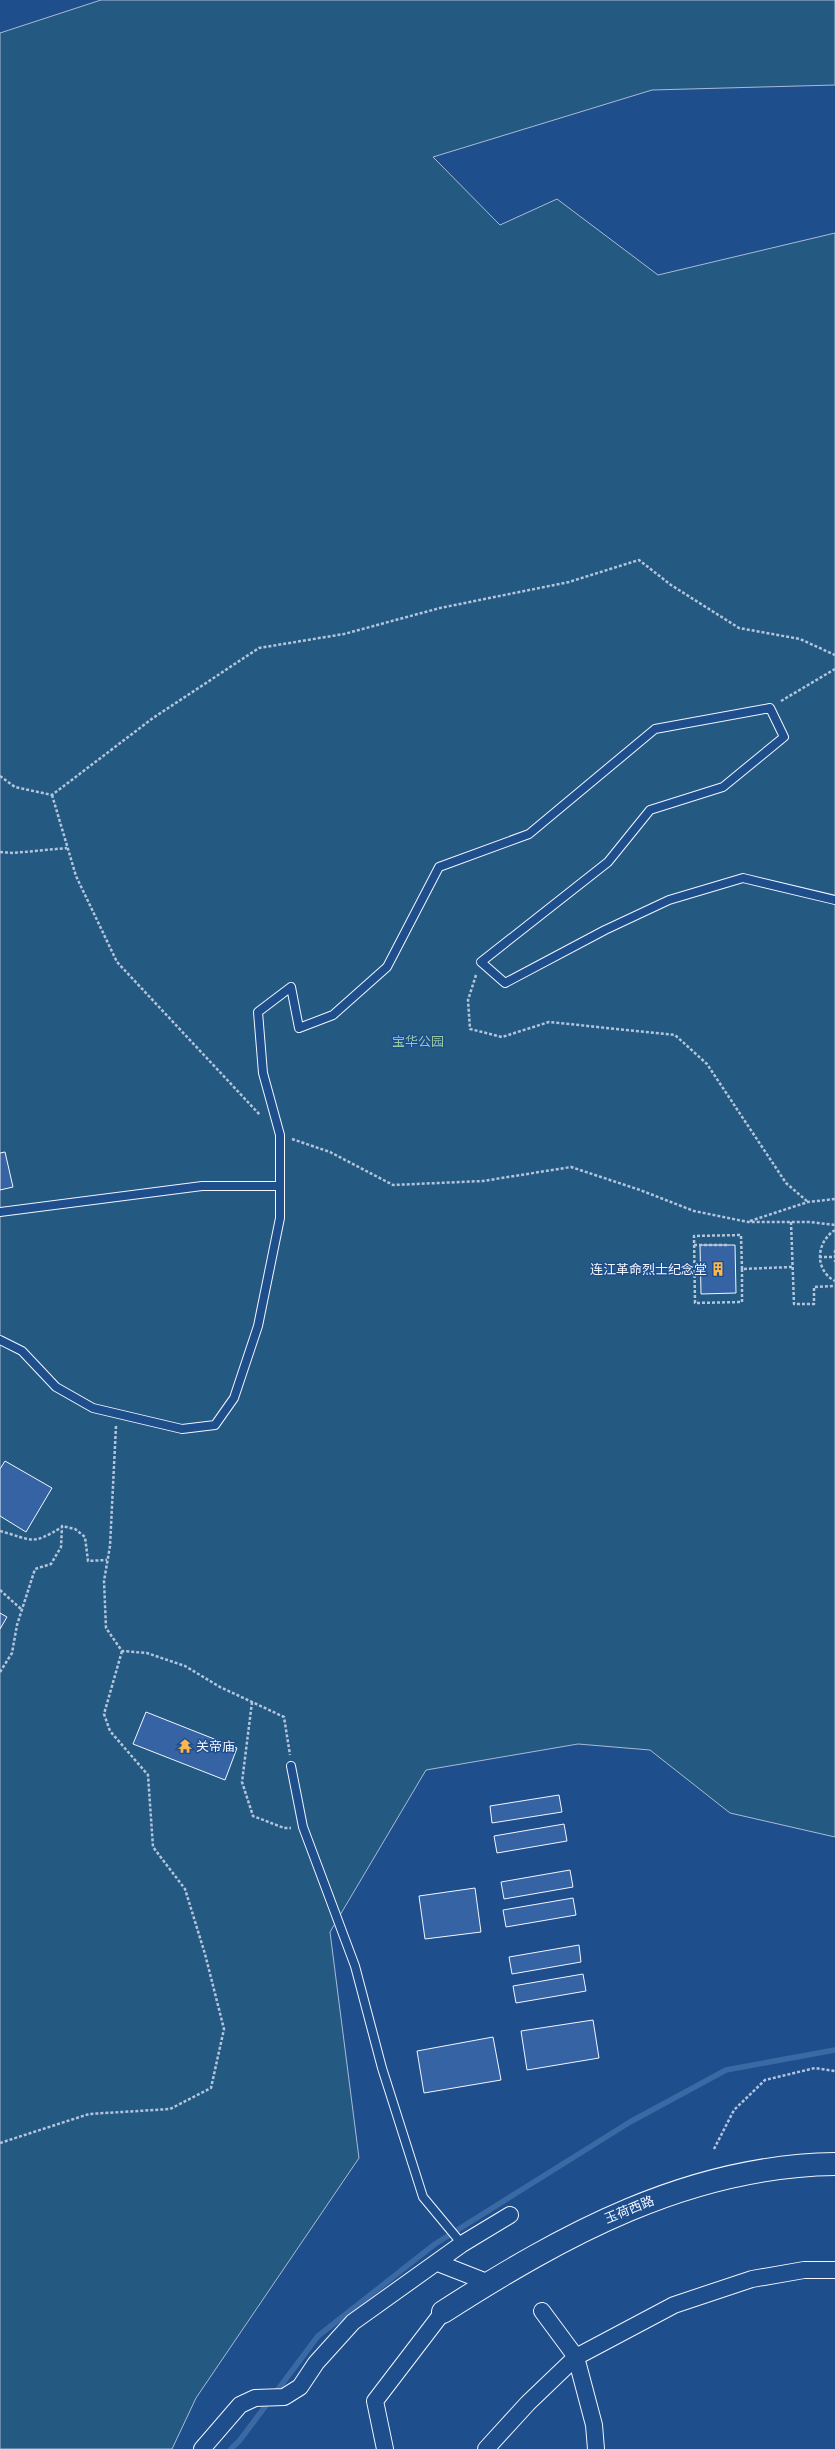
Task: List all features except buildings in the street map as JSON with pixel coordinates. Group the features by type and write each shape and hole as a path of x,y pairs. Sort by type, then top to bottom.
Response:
{"main road":[{"name":"玉荷西路","path":"443,2312 489,2283 593,2224 654,2199 739,2175 785,2168 835,2164"}],"street":[{"path":"202,2449 240,2405 255,2398 284,2397 300,2387 316,2363 354,2322 462,2244 510,2214"},
{"path":"438,2262 489,2283"},
{"path":"486,2449 528,2403 576,2357 674,2305 752,2279 804,2270 835,2270"},
{"path":"542,2311 576,2357 594,2425 596,2449"},
{"path":"385,2449 375,2401 443,2312"}],"lane":[{"path":"0,1340 22,1351 56,1387 93,1408 182,1429 215,1425 234,1398 258,1326 280,1218 280,1136 263,1073 258,1012 291,987 299,1028 333,1015 387,967 439,867 529,834 655,729 770,708 784,737 724,787 650,810 608,862 481,962 505,983 605,930 669,900 743,878 835,900"},
{"path":"0,1212 202,1186 280,1186"},
{"path":"291,1766 303,1827 355,1966 382,2068 423,2197 462,2244"}],"path":[{"path":"0,776 15,787 52,795 153,718 259,648 344,634 440,608 569,582 639,560 671,586 739,628 800,639 835,655"},
{"path":"770,708 835,669"},
{"path":"52,795 76,876 118,962 205,1059 280,1136 330,1152 393,1185 483,1180 571,1167 640,1190 694,1211 748,1222 791,1222 835,1225"},
{"path":"0,852 13,853 68,848"},
{"path":"481,962 468,1000 470,1029 502,1037 549,1022 674,1034 707,1064 786,1183 808,1202"},
{"path":"748,1222 808,1202 835,1198"},
{"path":"791,1222 794,1304 814,1304 814,1287 835,1286"},
{"path":"835,1230 823,1241 820,1257 825,1273 835,1281"},
{"path":"741,1235 742,1268 742,1302 695,1303 694,1236 741,1235"},
{"path":"694,1245 728,1245"},
{"path":"835,1250 835,1262"},
{"path":"820,1257 834,1257"},
{"path":"742,1268 792,1267"},
{"path":"117,1414 108,1560 104,1581 106,1628 122,1651"},
{"path":"0,1531 28,1541 42,1539 62,1526 74,1529 85,1537 88,1561 108,1560"},
{"path":"0,1672 12,1653 21,1609 35,1569 51,1564 61,1547 62,1526"},
{"path":"0,1590 21,1609"},
{"path":"122,1651 147,1653 185,1666 220,1687 284,1718 291,1766"},
{"path":"0,2143 89,2114 170,2108 211,2088 224,2029 205,1954 186,1889 153,1847 148,1775 110,1731 104,1714 122,1651"},
{"path":"252,1702 242,1782 253,1816 284,1828 303,1827"},
{"path":"714,2149 734,2110 764,2080 815,2068 835,2071"}],"green space":[{"name":"宝华公园","path":"101,0 835,0 835,85 652,90 433,157 500,225 557,199 658,275 835,233 835,1837 730,1813 650,1750 578,1744 426,1770 330,1932 359,2158 196,2398 172,2449 0,2449 0,33"}],"waterway":[{"path":"231,2449 240,2440 318,2336 435,2244 630,2122 726,2070 835,2050"}],"place":[{"name":"连江革命烈士纪念堂","path":"718,1269"},
{"name":"关帝庙","path":"185,1746"}]}
